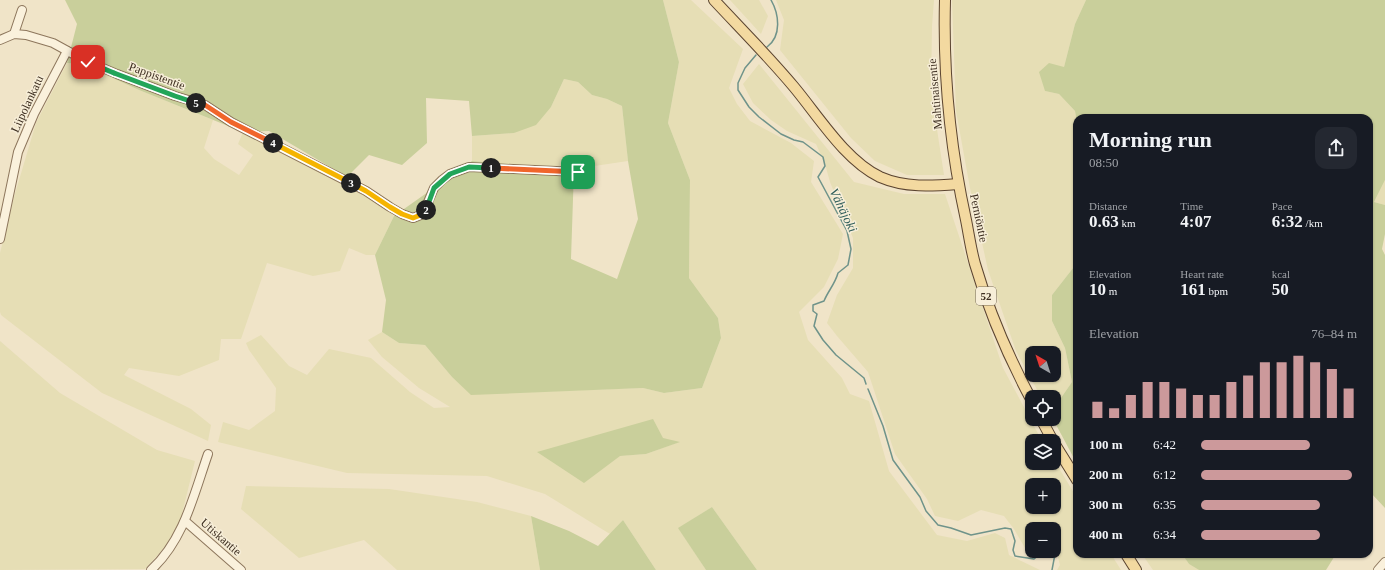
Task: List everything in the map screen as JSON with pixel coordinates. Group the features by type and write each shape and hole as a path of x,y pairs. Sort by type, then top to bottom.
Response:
{"main road":[{"name":"Perniöntie","path":"714,0 774,65 851,157 863,167 880,177 901,184 926,186 958,184 975,264 999,333 1026,390"},
{"name":"Mahtinaisentie","path":"945,0 944,40 947,99 958,184"},
{"path":"1061,454 1073,473"},
{"path":"1128,558 1136,570"}],"street":[{"path":"14,34 22,10"},
{"path":"0,40 14,34 26,35 52,43 67,51"},
{"name":"Pappistentie","path":"67,51 84,60 167,93 205,105 236,125 366,191 402,214 413,218 423,214 434,188 442,180 450,174 469,167 578,172"},
{"name":"Liipolankatu","path":"0,239 18,152 34,114 67,51"},
{"path":"151,570 164,556 185,521 208,454"},
{"name":"Utiskantie","path":"185,521 241,570"},
{"path":"1378,570 1385,562"}],"shaded area":[{"path":"663,0 691,0 743,49 729,88 737,104 750,121 791,143 814,161 811,182 843,234 838,259 824,287 799,312 808,340 842,378 850,394 869,401 889,471 937,535 967,541 995,533 1005,538 1009,555 1040,570 757,570 712,507 679,528 706,570 656,570 623,520 610,534 545,494 487,476 347,473 218,442 223,422 249,430 275,411 276,388 249,350 246,343 261,335 289,366 307,375 329,349 371,358 410,392 434,408 450,407 419,388 382,357 368,340 382,332 399,343 425,345 452,377 471,394 643,388 664,393 702,388 721,338 718,318 689,278 690,180 668,123 679,62","holes":["679,442 646,454 619,456"]},
{"path":"730,0 759,0 768,16 761,34"},
{"path":"776,0 934,0 931,90 944,175 907,175 875,161 851,138 780,50 784,20"},
{"path":"952,0 1086,0 1075,24 1064,67 1045,91 1059,94 1075,111 1076,114 1073,114 1073,268 1052,295 1052,321 1065,348 1072,382 1061,398 1061,390 1037,390 1033,382 1061,382 1061,346 1025,346 1025,368 1016,351 988,270 970,188 956,111"},
{"path":"67,63 82,64 139,90 213,120 204,148 214,159 239,175 253,155 238,144 243,132 377,202 394,216 375,255 366,255 349,248 340,271 313,276 267,263 241,339 221,339 219,360 179,376 129,368 124,375 191,409 211,425 208,441 102,393 1,315 0,253 14,197 36,123"},
{"path":"759,64 854,182 904,194 945,194 1003,368 1025,409 1025,426 1034,426 1038,434 1025,434 1025,470 1060,470 1073,491 1073,558 1114,558 1121,570 1057,570 1060,565 1058,558 1061,558 1061,522 1025,522 1025,548 1014,529 1004,516 981,510 958,521 935,516 927,499 895,454 868,372 827,323 837,295 853,268 853,238 830,182 825,164 816,144 787,131 771,120 753,103 743,84"},
{"path":"564,79 578,82 592,95 607,99 622,106 628,161 574,169 472,161 472,136 514,133 551,107"},
{"path":"1385,180 1385,205 1374,202"},
{"path":"0,341 60,393 157,450 195,461 180,522 164,548 145,569 0,570"},
{"path":"246,486 389,489 477,502 531,516 540,570 397,570 364,540 299,558 241,509"},
{"path":"1145,558 1185,558 1189,564 1199,570 1153,570"}],"green space":[{"path":"65,0 663,0 679,62 668,123 690,180 689,278 718,318 721,338 702,388 664,393 643,388 471,395 452,377 425,345 399,343 382,332 386,300 375,255 394,216 472,161 574,169 571,259 617,279 638,219 628,161 622,106 607,99 592,95 578,82 564,79 551,107 536,125 514,133 472,136 469,101 426,98 427,143 402,165 369,155 347,177 269,131 243,132 139,90 82,64 67,63 77,24"},
{"path":"1086,0 1385,0 1385,180 1374,202 1385,205 1385,234 1382,249 1385,255 1385,508 1373,495 1373,114 1076,114 1075,111 1059,94 1045,91 1039,72 1049,63 1064,67 1075,24"},
{"path":"1073,268 1073,456 1057,426 1061,426 1061,398 1072,382 1065,348 1052,321 1052,295"},
{"path":"653,419 663,438 680,442 646,454 620,456 584,483 537,452"},
{"path":"712,507 757,570 706,570 678,528"},
{"path":"531,516 569,531 598,546 623,520 656,570 540,570"},
{"path":"1185,558 1334,558 1326,570 1199,570 1189,564"}],"waterway":[{"name":"Vähäjoki","path":"767,47 775,37 778,25 776,12 771,0"},
{"name":"Vähäjoki","path":"756,55 745,68 738,83 738,90 749,107 781,134 803,142 823,157 825,166 818,177 847,231 851,249 848,265 838,273 824,301 813,305 813,311 817,314 814,326 823,340 836,355 864,378 866,384"},
{"name":"Vähäjoki","path":"868,389 883,426 893,460 920,497 926,511 938,525 971,535 1005,528 1011,529 1015,541 1013,550 1015,556 1025,558"},
{"name":"Vähäjoki","path":"1028,558 1035,558"},
{"name":"Vähäjoki","path":"1052,570 1054,558"}],"route":[{"path":"88,62 175,96 205,105 245,130 319,166 366,191 402,214 413,218 423,214 426,210 434,188 450,174 460,169 477,167 578,172"}]}
